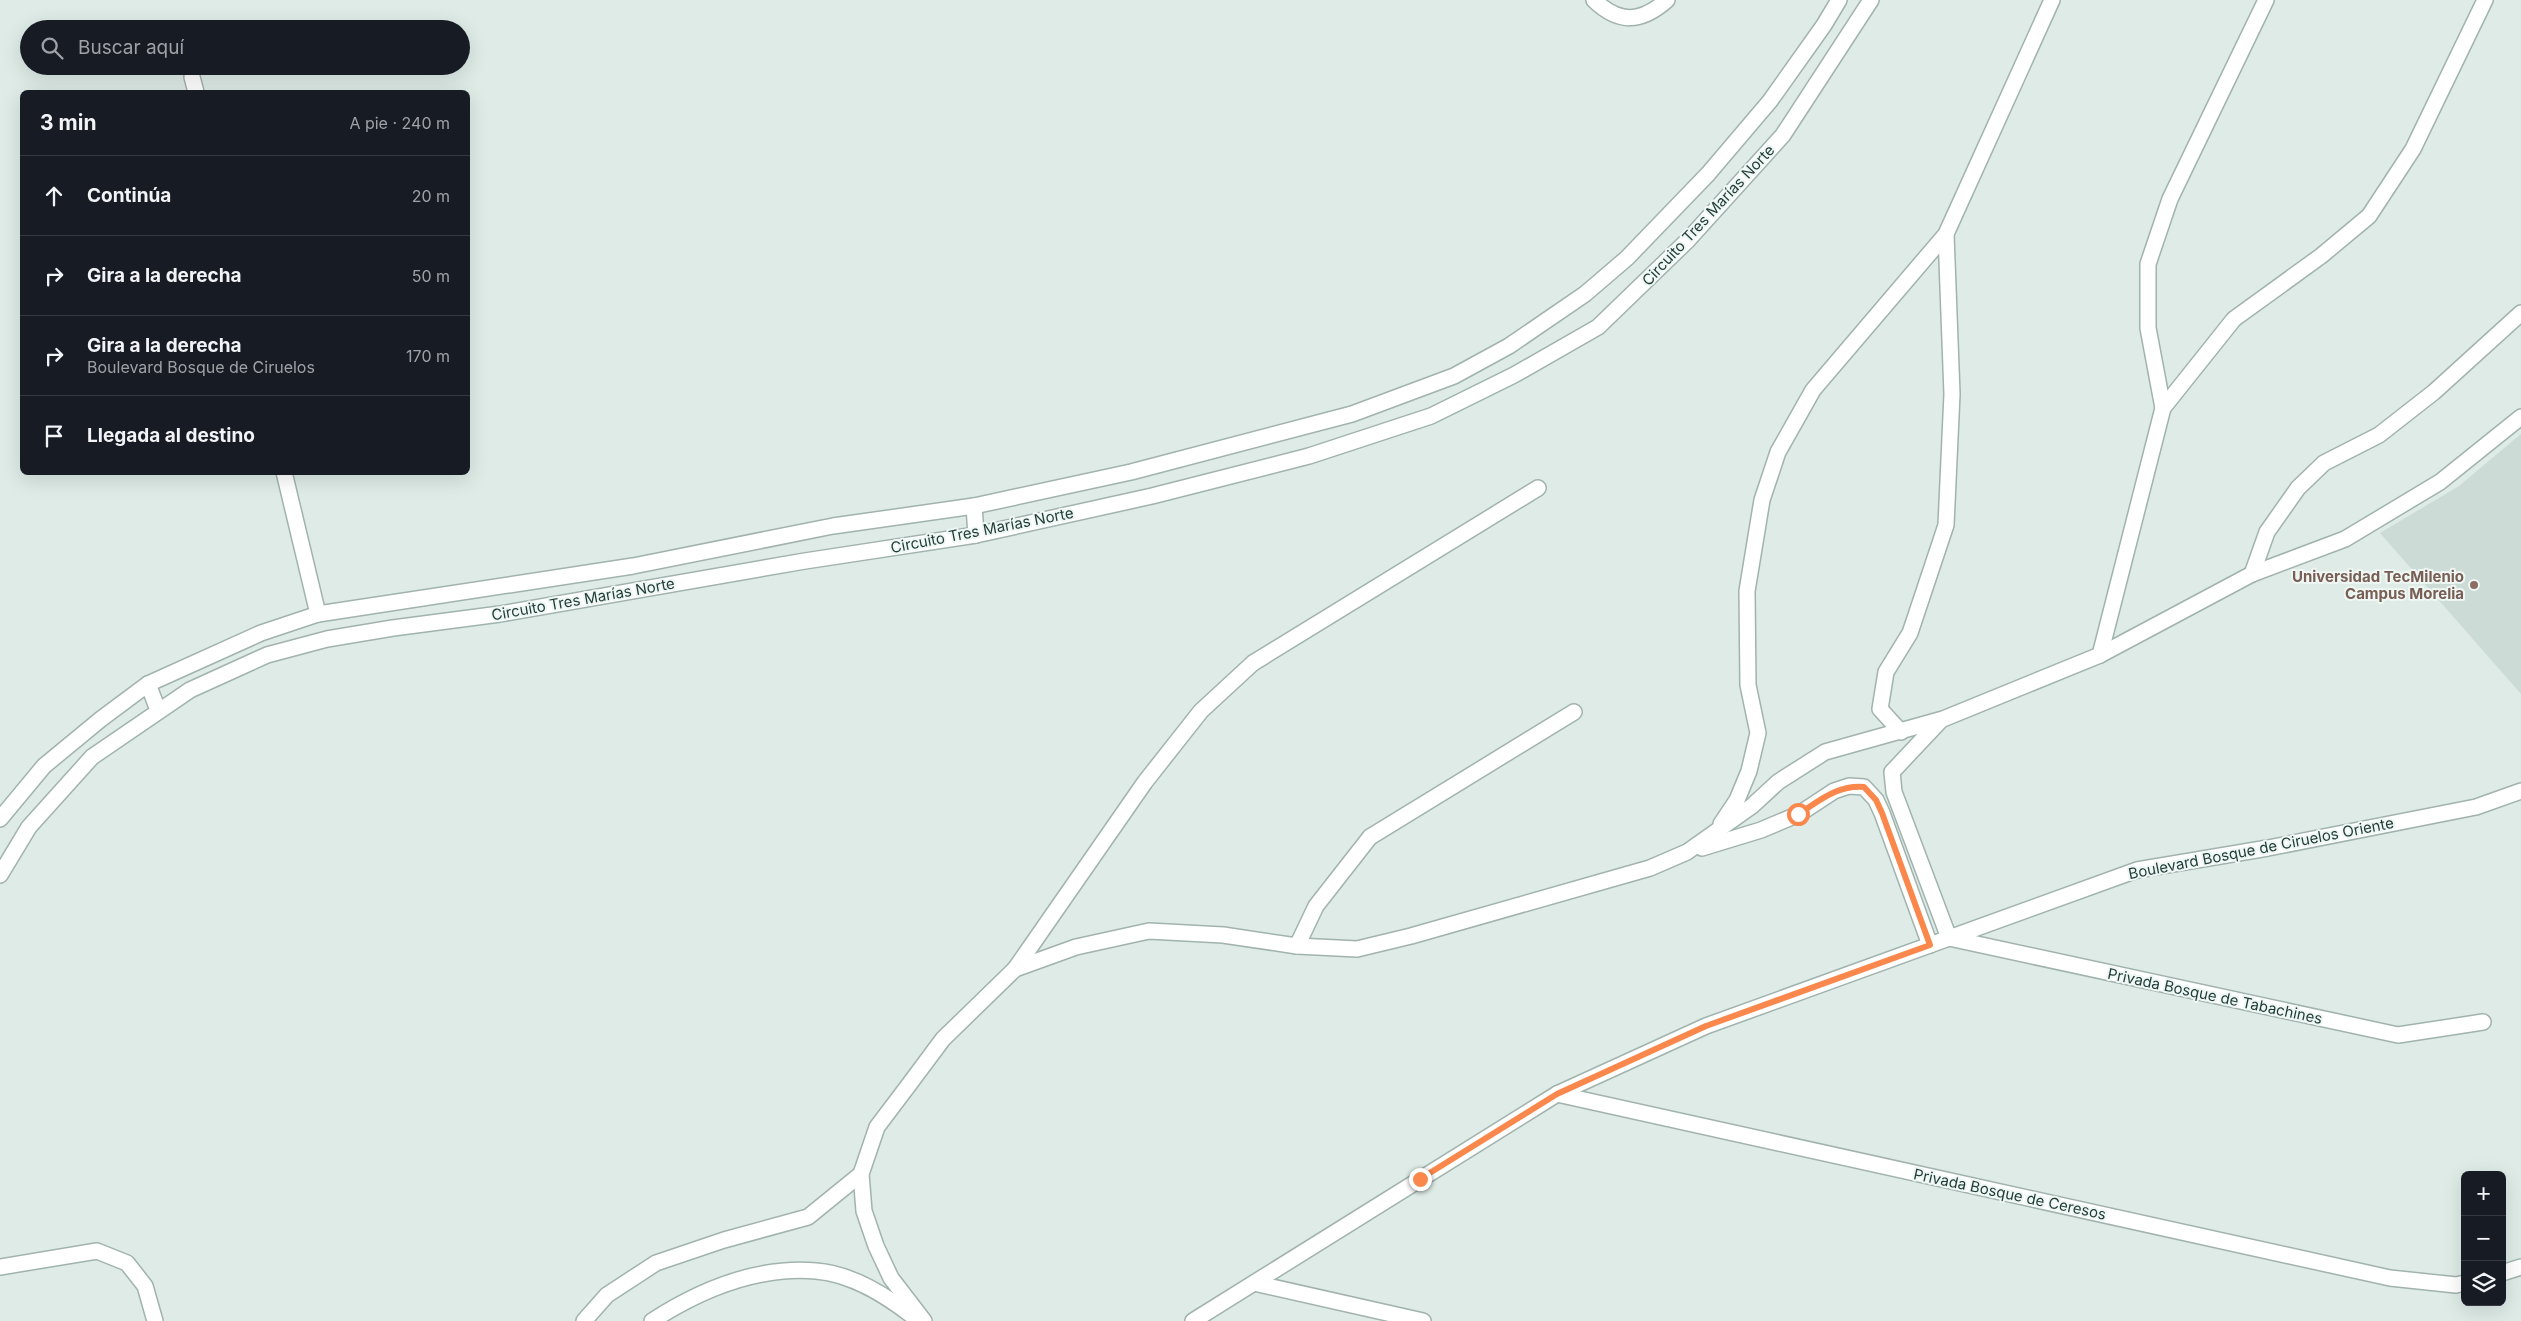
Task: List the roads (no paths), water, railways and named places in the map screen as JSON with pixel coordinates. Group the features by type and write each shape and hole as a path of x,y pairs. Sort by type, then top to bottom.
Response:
{"street":[{"path":"1594,0 1606,11 1627,18 1644,16 1667,0"},
{"name":"Circuito Tres Marías Norte","path":"0,820 44,766 100,719 148,684 261,632 318,614 633,566 833,526 974,506 1130,472 1352,414 1454,376 1509,346 1584,294 1627,258 1708,174 1770,101 1824,25 1839,0"},
{"name":"Circuito Tres Marías Norte","path":"0,875 29,827 92,757 158,710 190,690 267,654 327,639 500,614 805,561 976,535 1152,496 1309,456 1431,416 1514,375 1598,327 1688,240 1782,135 1871,0"},
{"path":"1712,836 1738,800 1750,771 1758,733 1748,685 1747,591 1762,500 1778,452 1813,390 1946,234 2052,0"},
{"path":"2163,408 2148,328 2148,264 2170,199 2266,0"},
{"path":"2100,655 2163,408 2234,319 2321,256 2369,216 2413,149 2485,0"},
{"path":"192,77 195,90"},
{"path":"1901,732 1880,709 1886,672 1910,633 1946,525 1952,394 1946,234"},
{"path":"2252,574 2267,532 2298,488 2324,464 2379,435 2434,392 2521,313"},
{"path":"1687,852 1752,806 1778,782 1825,752 1901,732 1943,718 2100,655 2252,574 2345,539 2440,482 2521,417"},
{"path":"285,475 318,614"},
{"path":"924,1321 891,1278 876,1246 864,1211 861,1174 877,1127 943,1039 1015,969 1144,782 1201,711 1253,663 1538,488"},
{"path":"974,506 976,535"},
{"path":"148,684 158,710"},
{"path":"1297,946 1316,906 1370,837 1574,712"},
{"path":"1943,718 1892,772 1894,792 1949,938"},
{"path":"1015,969 1076,946 1149,931 1223,935 1297,946 1357,949 1650,868 1687,852 1761,830 1798,814 1849,786 1864,787 1876,800 1930,945"},
{"name":"Boulevard Bosque de Ciruelos Oriente","path":"1193,1321 1557,1094 1706,1026 2136,870 2268,848 2476,807 2521,791"},
{"name":"Privada Bosque de Tabachines","path":"1949,938 2398,1035 2483,1022"},
{"name":"Privada Bosque de Ceresos","path":"1557,1094 2390,1278 2456,1285 2461,1284"},
{"path":"584,1321 607,1295 656,1263 724,1240 808,1217 861,1174"},
{"path":"0,1267 97,1251 127,1264 145,1286 155,1321"},
{"path":"2506,1271 2521,1268"},
{"path":"652,1321 686,1299 721,1284 772,1273 817,1270 853,1280 890,1298 919,1321"},
{"path":"1254,1283 1423,1321"}],"place":[{"name":"Universidad TecMilenio Campus Morelia","path":"2474,585"}]}
